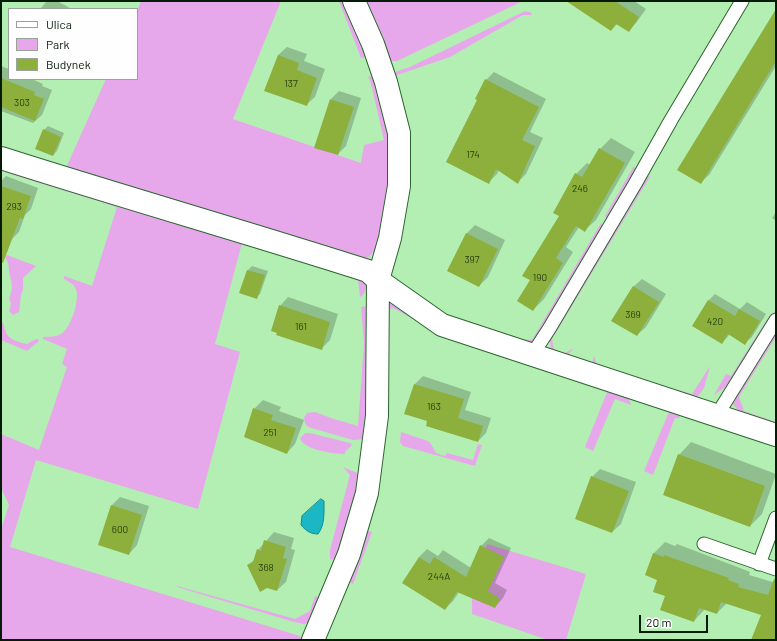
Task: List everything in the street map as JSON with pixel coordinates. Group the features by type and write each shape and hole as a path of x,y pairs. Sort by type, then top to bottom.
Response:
{"street":[{"path":"313,640 349,554 367,492 377,416 378,280 390,238 398,186 399,133 386,82 373,44 354,1"},
{"path":"1,158 110,193 254,235 368,271 378,280 442,325 717,415 776,436"}],"lane":[{"path":"532,355 636,184 670,120 742,1"},
{"path":"717,415 776,320"},
{"path":"759,564 776,518"},
{"path":"704,544 776,569"}],"green space":[{"path":"141,1 281,1 233,119 361,163 364,145 384,140 368,76 374,78 381,93 393,162 378,247 369,257 360,261 65,170 106,80 138,80 138,8"},
{"path":"339,1 346,1 367,57 361,58"},
{"path":"362,1 523,1 397,61 388,61"},
{"path":"525,11 532,13 531,15 523,15 450,57 394,76 392,74 410,67"},
{"path":"1,164 361,276 368,285 363,295 360,297 358,280 242,243 215,344 240,352 198,509 36,460 10,547 300,636 304,640 1,640 1,529 9,505 1,488 1,434 39,450 67,367 62,364 67,349 43,339 43,337 59,335 65,331 74,313 77,300 76,289 72,284 64,279 64,276 92,286 117,207 1,171"},
{"path":"634,166 636,170 607,219 605,216"},
{"path":"651,175 552,339 554,350 564,354 573,348 571,352 563,356 557,354 551,350 551,335 645,179"},
{"path":"601,223 603,226 535,341 532,343 520,339 532,340"},
{"path":"7,255 36,266 23,278 23,290 19,312 13,315 9,311 11,304 9,298 12,287 8,264 5,257"},
{"path":"391,301 627,393 631,405 615,399 593,451 585,447 608,390 424,325 393,308 386,310 387,302"},
{"path":"776,305 731,380 724,388 714,395 726,374 731,376"},
{"path":"366,306 370,309 367,439 353,440 308,427 304,418 307,413 315,412 358,426 364,343 361,307"},
{"path":"1,321 8,336 14,340 27,344 38,339 39,341 27,351 1,340"},
{"path":"776,332 776,337 739,397 744,411 776,422 776,427 746,415 732,403"},
{"path":"594,356 597,365 692,394 710,366 704,388 698,396 692,399 634,381 596,367 592,363"},
{"path":"651,405 682,414 679,418 675,418 653,475 644,471 669,412"},
{"path":"401,432 428,441 436,453 445,456 447,453 473,460 478,444 482,445 475,466 403,446 400,442"},
{"path":"305,433 350,443 352,445 345,452 345,454 320,450 307,446 302,442 300,438"},
{"path":"343,467 362,475 339,560 330,559 330,550 350,475"},
{"path":"365,530 372,532 353,584 346,581"},
{"path":"487,544 586,574 566,640 548,640 472,614 472,577"},
{"path":"177,586 295,619 310,611 315,596 324,600 311,622 304,624"}],"water":[{"path":"321,499 324,501 323,523 318,534 311,533 301,525 302,516"}],"building":[{"path":"566,1 615,1 639,17 629,32 616,24 611,31"},
{"path":"776,9 776,61 701,184 677,170"},
{"path":"278,55 299,63 297,70 317,78 307,106 264,91"},
{"path":"1,78 35,92 34,95 44,99 35,121 1,107"},
{"path":"485,79 539,107 522,140 535,146 518,184 496,169 489,184 446,162 477,100 475,99"},
{"path":"330,99 354,107 338,155 314,148"},
{"path":"43,129 61,137 53,156 35,149"},
{"path":"599,148 625,163 585,232 576,226 556,258 563,263 533,311 517,301 530,280 522,276 559,216 553,213 575,173 582,177"},
{"path":"1,186 31,196 23,219 20,218 3,263 1,262"},
{"path":"466,233 498,249 479,287 447,271"},
{"path":"247,270 265,275 257,299 239,293"},
{"path":"633,286 659,302 637,336 611,321"},
{"path":"708,300 735,316 739,309 760,321 745,345 728,334 722,344 692,326"},
{"path":"279,305 330,322 322,350 276,335 277,333 271,331"},
{"path":"414,384 464,399 458,418 483,426 478,442 426,426 427,421 404,414"},
{"path":"253,408 273,415 271,420 296,428 287,454 244,437"},
{"path":"678,454 765,486 750,527 663,495"},
{"path":"591,476 629,491 612,533 575,519"},
{"path":"111,505 142,515 129,555 98,545"},
{"path":"264,540 286,547 283,558 287,559 277,591 267,588 260,592 247,565 253,562 257,549 261,551"},
{"path":"480,545 504,557 488,591 500,599 495,608 457,592 445,610 402,583 419,557 430,564 434,557 466,577"},
{"path":"653,553 664,557 664,555 729,578 728,580 739,584 738,587 768,595 774,579 776,579 776,640 751,640 761,615 721,602 717,614 699,608 694,622 660,610 665,596 653,592 657,580 645,575"}]}
